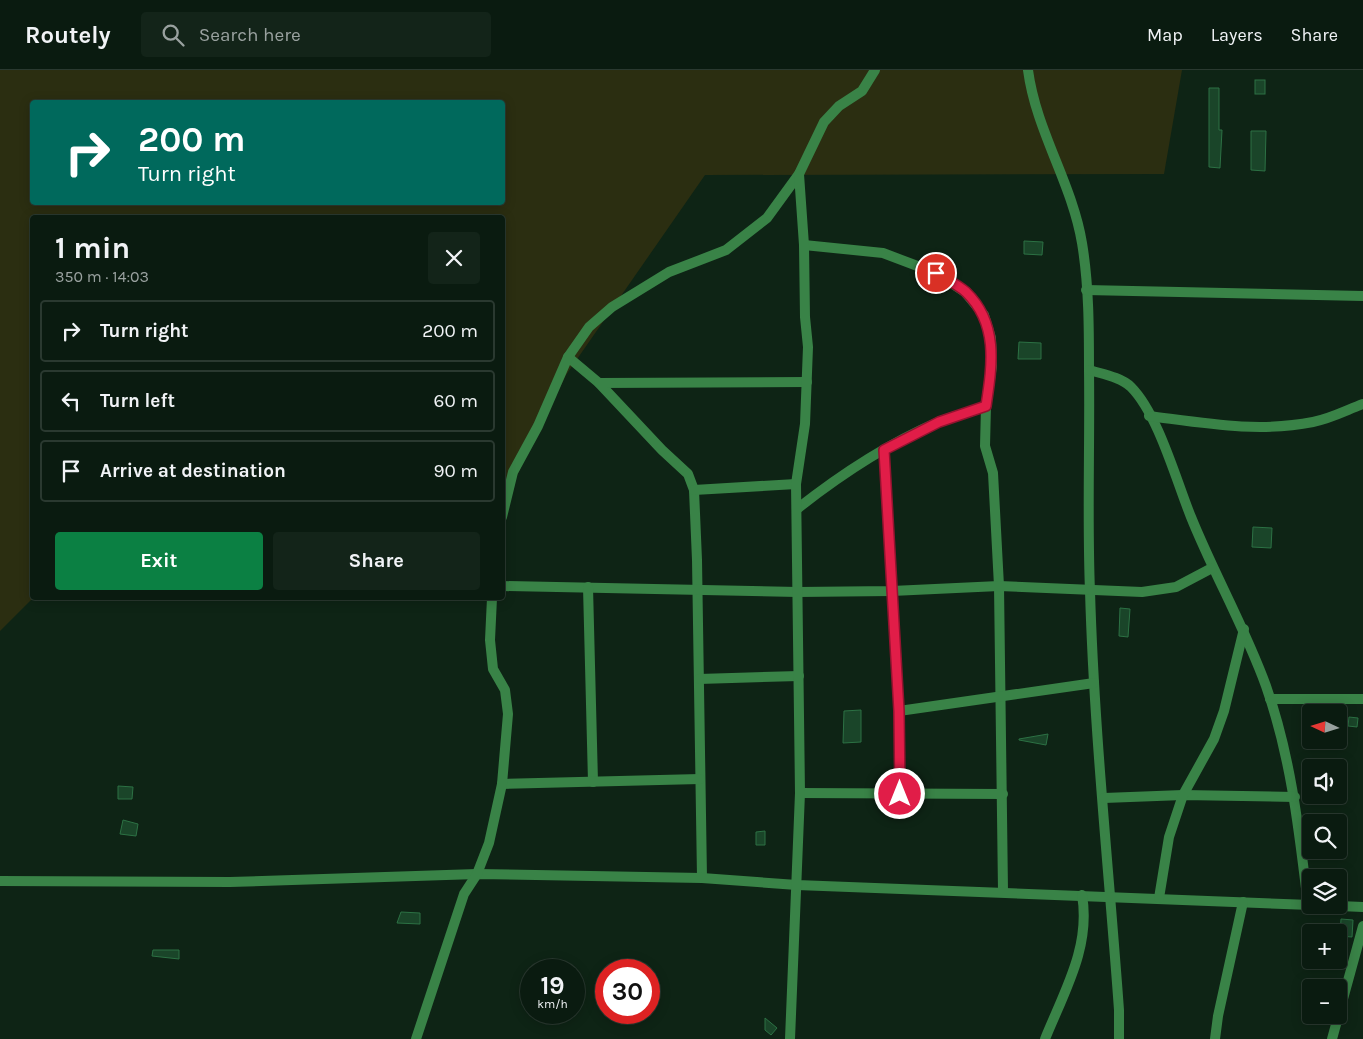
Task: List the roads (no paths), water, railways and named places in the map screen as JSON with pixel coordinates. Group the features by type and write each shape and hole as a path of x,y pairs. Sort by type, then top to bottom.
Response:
{"street":[{"path":"505,505 513,472 538,426 568,357 589,327 612,307 669,272 726,250 767,218 799,174 824,122 839,106 862,91 875,70"},
{"path":"1028,70 1031,92 1048,144 1071,200 1082,242 1089,370 1090,590 1094,683 1119,1010 1118,1039"},
{"path":"790,1039 800,793 796,484 805,424 808,347 799,174"},
{"path":"804,245 882,253 936,273 965,292 984,315 991,338 992,366 986,406 985,446 993,473 999,586 1003,891"},
{"path":"1086,290 1363,296"},
{"path":"568,357 600,383 662,450 688,474 694,490 698,589 702,878"},
{"path":"1089,370 1129,386 1142,400 1212,568 1244,629 1270,699 1295,797 1306,869"},
{"path":"600,383 807,382"},
{"path":"1149,416 1234,427 1281,428 1315,422 1363,404"},
{"path":"797,509 835,480 884,450 939,422 986,406"},
{"path":"884,450 899,711 900,794"},
{"path":"694,490 796,484"},
{"path":"505,586 798,592 892,591 999,586 1142,592 1176,587 1212,568"},
{"path":"588,587 593,782"},
{"path":"416,1039 464,894 477,874 489,843 502,784 508,714 505,690 493,669 490,640 492,600"},
{"path":"1159,898 1170,837 1183,796 1219,725 1244,629"},
{"path":"699,679 799,676"},
{"path":"899,711 1094,683"},
{"path":"1270,699 1363,698"},
{"path":"502,784 700,778"},
{"path":"800,793 1003,794"},
{"path":"1104,798 1183,796 1295,797"},
{"path":"0,881 230,882 477,874 702,878 797,884 1111,895 1302,905"},
{"path":"1045,1039 1080,952 1084,927 1082,895"},
{"path":"1215,1039 1218,1016 1243,902"},
{"path":"1347,906 1363,907"},
{"path":"1332,1039 1363,926"}]}
